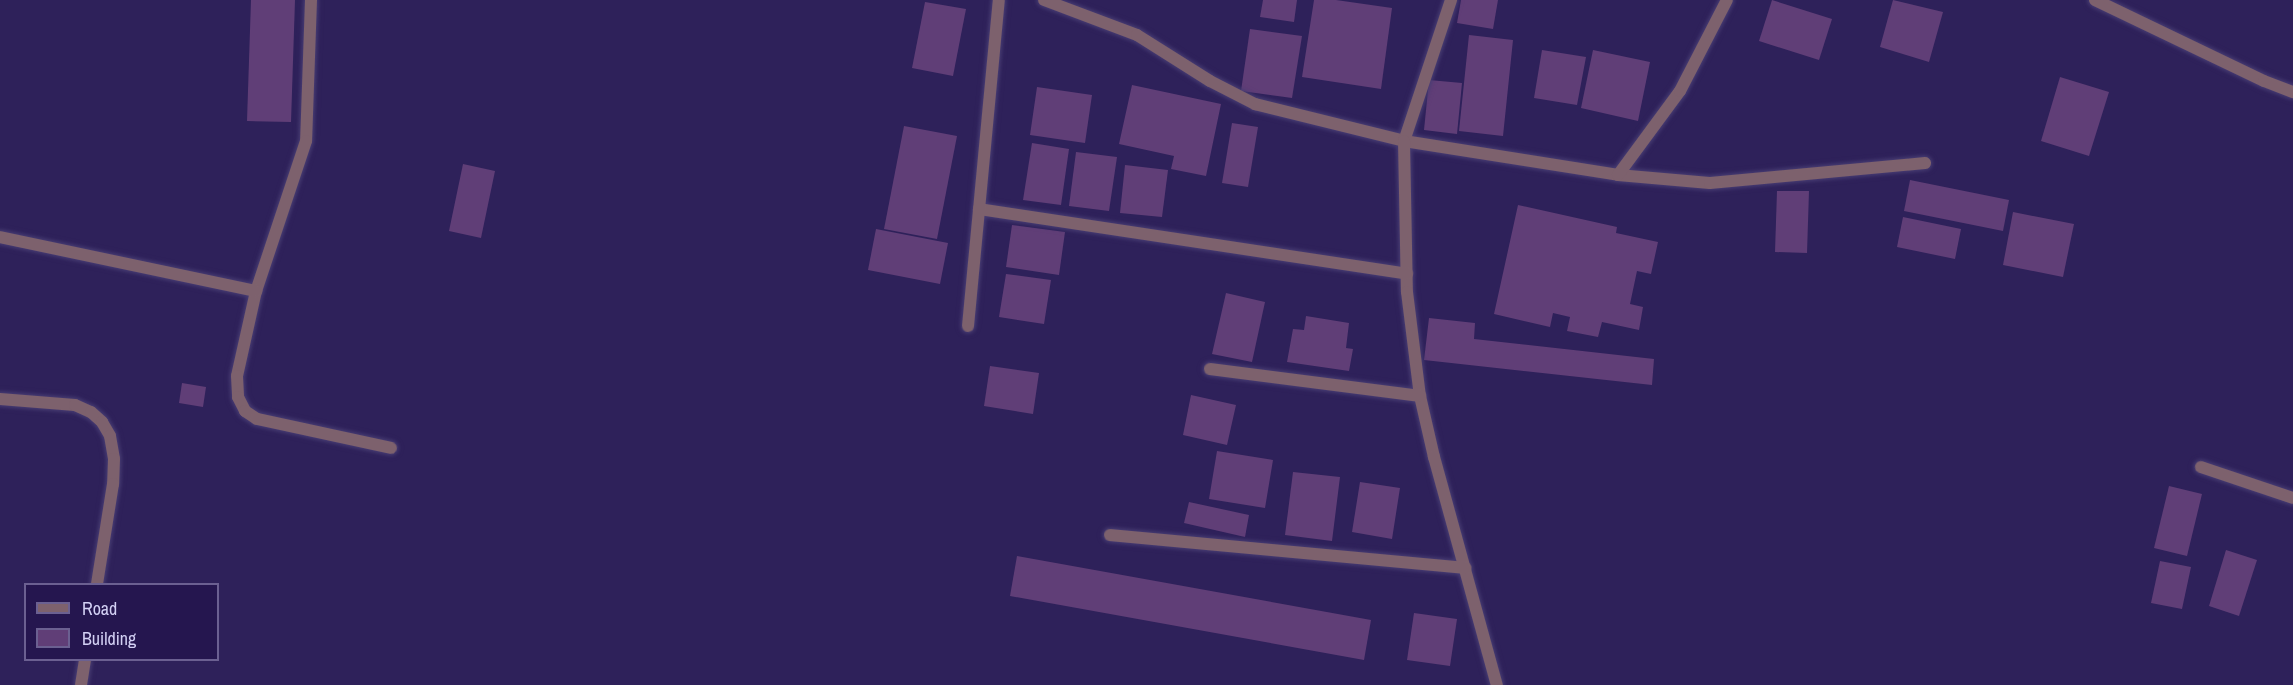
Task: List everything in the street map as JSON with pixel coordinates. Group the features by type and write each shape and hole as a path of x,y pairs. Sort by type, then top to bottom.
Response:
{"street":[{"path":"311,0 306,141 256,291 237,376 238,397 245,411 257,419 391,448"},
{"path":"968,326 999,0"},
{"path":"1044,0 1137,34 1210,81 1255,104 1404,141 1618,175 1710,183 1925,163"},
{"path":"1450,0 1404,141 1407,274 1420,396 1497,685"},
{"path":"1618,175 1680,91 1727,0"},
{"path":"2095,0 2264,81 2293,92"},
{"path":"979,209 1407,274"},
{"path":"0,237 256,291"},
{"path":"1210,369 1420,396"},
{"path":"0,399 75,405 91,412 102,422 110,436 114,459 97,583"},
{"path":"2201,467 2293,498"},
{"path":"1110,535 1465,568"},
{"path":"81,685 85,661"}],"building":[{"path":"251,0 295,0 291,122 247,121"},
{"path":"1263,0 1297,0 1294,22 1260,17"},
{"path":"1314,0 1336,0 1392,8 1381,89 1302,77"},
{"path":"1461,0 1498,0 1493,29 1457,23"},
{"path":"1772,0 1832,19 1819,60 1759,41"},
{"path":"1893,0 1943,12 1929,62 1880,47"},
{"path":"925,2 966,9 953,76 912,68"},
{"path":"1250,29 1302,36 1292,98 1241,91"},
{"path":"1469,35 1513,40 1503,136 1459,131"},
{"path":"1542,50 1586,57 1577,105 1534,98"},
{"path":"1593,50 1650,62 1638,121 1581,108"},
{"path":"2060,77 2109,92 2089,156 2041,141"},
{"path":"1429,80 1462,83 1457,134 1424,130"},
{"path":"1132,85 1221,104 1206,176 1171,169 1174,156 1119,144"},
{"path":"1037,87 1092,95 1085,143 1030,135"},
{"path":"1232,123 1258,127 1248,187 1222,183"},
{"path":"904,126 957,136 937,239 884,229"},
{"path":"1032,143 1069,149 1061,205 1023,200"},
{"path":"1076,152 1117,157 1109,211 1069,206"},
{"path":"463,164 495,171 481,238 449,231"},
{"path":"1125,165 1168,170 1162,217 1120,213"},
{"path":"1910,180 2009,200 2003,231 1904,211"},
{"path":"1777,191 1809,191 1807,253 1775,252"},
{"path":"1518,205 1617,227 1616,233 1658,242 1651,274 1637,271 1630,304 1643,307 1639,330 1602,322 1598,337 1567,331 1570,317 1553,313 1550,327 1494,314"},
{"path":"2013,212 2074,224 2063,277 2003,265"},
{"path":"1903,217 1961,229 1955,259 1897,247"},
{"path":"1012,225 1065,232 1059,275 1006,267"},
{"path":"876,229 948,243 940,284 868,270"},
{"path":"1006,274 1051,280 1044,324 999,317"},
{"path":"1226,293 1265,302 1252,362 1212,354"},
{"path":"1306,316 1349,323 1346,348 1353,349 1349,371 1287,362 1293,329 1304,330"},
{"path":"1429,318 1475,323 1474,339 1654,359 1652,385 1424,360"},
{"path":"990,366 1039,373 1033,414 984,406"},
{"path":"182,383 206,387 203,407 179,403"},
{"path":"1191,395 1236,405 1227,445 1183,435"},
{"path":"1217,451 1273,460 1265,508 1209,499"},
{"path":"1293,472 1340,477 1332,541 1285,535"},
{"path":"1360,482 1400,488 1392,539 1352,532"},
{"path":"2169,486 2202,494 2187,556 2154,548"},
{"path":"1189,502 1249,515 1245,537 1184,523"},
{"path":"2226,550 2257,560 2239,616 2209,606"},
{"path":"1017,556 1371,620 1364,660 1010,596"},
{"path":"2160,561 2191,567 2182,609 2151,603"},
{"path":"1414,613 1457,619 1450,666 1407,660"}]}
